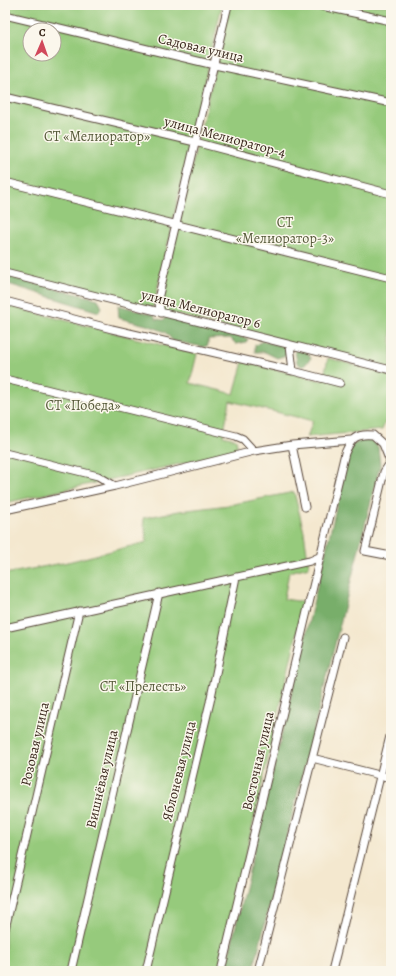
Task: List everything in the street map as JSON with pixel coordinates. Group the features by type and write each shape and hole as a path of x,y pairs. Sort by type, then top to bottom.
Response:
{"street":[{"path":"161,313 158,299 228,5"},
{"path":"317,5 391,21"},
{"name":"Садовая улица","path":"5,15 214,65 391,103"},
{"name":"улица Мелиоратор-4","path":"5,97 195,142 391,194"},
{"path":"5,182 176,223 391,278"},
{"name":"улица Мелиоратор 6","path":"5,273 391,370"},
{"path":"5,301 112,329 340,383"},
{"path":"290,345 293,371"},
{"path":"5,379 236,436 243,439 256,451"},
{"path":"5,510 115,486 256,451 292,445 351,440 360,436 374,435 384,444 390,464 384,472 365,551 391,556"},
{"name":"Восточная улица","path":"221,971 319,557 345,453 351,440"},
{"path":"292,445 305,507"},
{"path":"5,453 98,476 115,486"},
{"path":"5,628 310,561 319,557"},
{"name":"Яблоневая улица","path":"146,971 210,702 236,577"},
{"name":"Вишнёвая улица","path":"71,971 159,593"},
{"name":"Розовая улица","path":"5,930 79,611"},
{"path":"258,971 343,637"},
{"path":"332,971 391,732"},
{"path":"312,758 391,778"}],"green space":[{"name":"СТ «Мелиоратор»","path":"5,5 222,5 153,308 5,271"},
{"name":"СТ «Мелиоратор-3»","path":"230,5 391,5 391,369 158,310"},
{"path":"5,276 98,299 102,308 99,312 5,283"},
{"name":"СТ «Победа»","path":"5,305 197,354 190,383 234,394 243,362 323,381 328,358 391,375 391,408 382,430 307,437 313,421 230,401 223,436 236,439 238,451 5,503"},
{"path":"118,305 154,315 156,319 163,320 167,317 248,339 246,342 236,344 230,338 208,339 208,345 204,347 173,341 165,332 150,326 119,318"},
{"path":"262,341 286,347 287,355 277,358 265,352 255,352 255,344 257,345"},
{"path":"295,350 307,352 311,358 303,367 297,363"},
{"path":"372,439 378,447 380,465 253,971 225,971 349,454 352,445 363,440"},
{"name":"СТ «Прелесть»","path":"294,492 304,532 309,567 289,572 284,599 304,602 219,971 5,971 5,574 68,562 147,542 143,518 179,511 229,505"}]}
